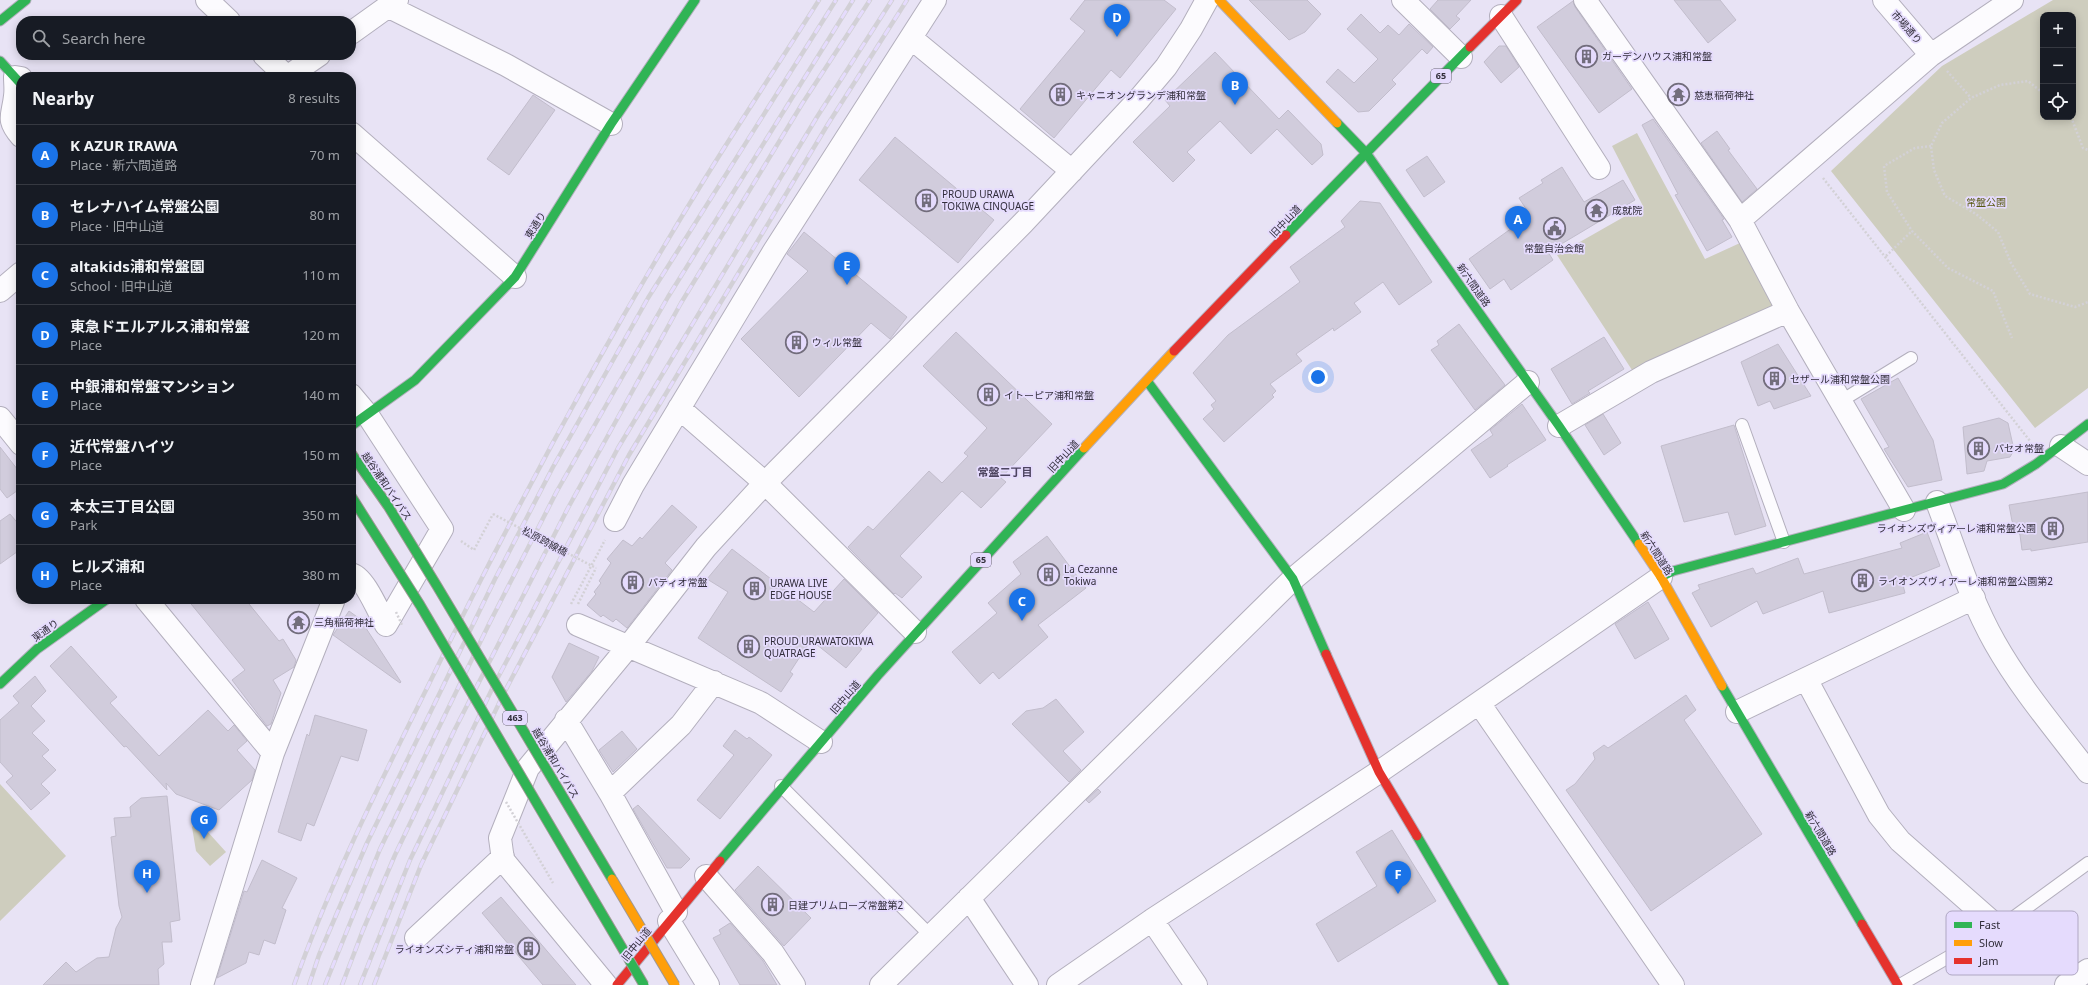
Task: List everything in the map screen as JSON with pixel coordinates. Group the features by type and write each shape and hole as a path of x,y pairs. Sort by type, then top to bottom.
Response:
{"main road":[{"path":"0,21 26,0"},
{"name":"東通り","path":"359,420 415,380 515,277 611,124 695,0"},
{"name":"新六間道路","path":"1219,0 1366,153 1559,426 1661,577 1737,712 1899,985"},
{"name":"旧中山道","path":"616,985 781,786 821,742 915,632 1147,381 1366,153 1517,0"},
{"path":"0,60 16,77"},
{"path":"1147,381 1293,579 1379,772 1504,985"},
{"path":"1661,577 1672,571 2003,484 2020,476 2088,424"},
{"name":"越谷浦和バイパス","path":"356,460 388,506 437,586 675,985"},
{"name":"463","path":"356,504 420,605 644,985"},
{"name":"東通り","path":"0,684 10,672 30,655 100,604"}],"street":[{"path":"207,0 224,16"},
{"path":"615,520 633,485 679,408 835,152 911,38 934,0"},
{"path":"606,985 503,860 500,838 528,768 566,720 628,647 706,546 765,483 1023,223 1140,99 1166,67 1191,29 1206,0"},
{"path":"1403,0 1461,57"},
{"path":"1585,0 1740,220 1788,311 1904,510"},
{"name":"市場通り","path":"1884,0 1931,55"},
{"path":"1740,220 1931,55 2012,0"},
{"path":"356,30 393,4 611,124"},
{"path":"1501,16 1599,168"},
{"path":"911,38 1072,171"},
{"path":"269,60 282,72"},
{"path":"294,72 312,60"},
{"path":"16,92 11,118 13,126 16,130"},
{"path":"356,137 515,277"},
{"path":"0,291 16,277"},
{"path":"1559,426 1651,372 1788,311"},
{"path":"881,985 1293,579 1528,382"},
{"path":"679,408 765,483 915,632"},
{"path":"0,418 16,438"},
{"path":"356,575 362,581 386,625 442,529 359,420"},
{"path":"2053,452 2088,464"},
{"path":"1937,502 1974,598 1995,643 2026,690 2088,772"},
{"path":"1058,985 1152,920 1379,772 1661,577"},
{"path":"1737,712 1974,598"},
{"path":"150,604 273,753"},
{"path":"202,985 273,753 332,604"},
{"path":"578,625 761,703 821,742"},
{"path":"1806,679 1880,815 1900,841 1980,911"},
{"path":"610,793 681,725 714,682"},
{"path":"1479,703 1673,985"},
{"path":"566,720 610,793 708,985"},
{"path":"416,938 503,857"},
{"path":"706,876 773,953 791,984"},
{"path":"969,898 1026,985"},
{"path":"1152,920 1196,985"},
{"path":"2066,985 2088,970"}],"lane":[{"path":"1841,400 1911,358"},
{"path":"1742,425 1784,542"},
{"path":"781,786 924,930"},
{"path":"2022,911 2088,863"},
{"path":"1899,985 1946,958"}],"path":[{"path":"1931,55 1971,98"},
{"path":"2040,91 2028,81 2000,85 1971,98 1942,123 1931,146 1934,170 1945,196 1976,214 1998,232 2010,263 2030,294 2075,307 2088,302"},
{"path":"2072,120 2083,148 2088,150"},
{"path":"1931,146 1915,148 1884,166 1886,192 1912,231 1948,268 1994,291 2012,338"},
{"path":"1808,160 1886,256 2053,452"},
{"path":"1886,256 1912,231"},
{"name":"松原跨線橋","path":"474,550 493,514 596,568 579,602"},
{"path":"578,625 571,604 615,520"},
{"path":"506,802 553,884"}],"green space":[{"name":"常盤公園","path":"2053,0 2088,0 2088,388 2035,428 1831,171 1942,66"},
{"path":"1637,133 1705,259 1740,243 1779,306 1632,370 1557,255 1643,206 1612,146"},
{"path":"0,784 66,856 0,921"},
{"path":"197,820 226,852 210,866 196,851 192,827"}],"building":[{"path":"1085,0 1164,0 1176,9 1120,78 1111,70 1054,138 1020,109 1085,31 1070,19"},
{"path":"1249,0 1307,0 1321,14 1305,32 1289,40"},
{"path":"1438,0 1471,0 1456,16 1460,19 1450,29 1430,9"},
{"path":"1674,0 1720,0 1736,20 1708,43"},
{"name":"ガーデンハウス浦和常盤","path":"1573,1 1575,7 1632,89 1599,113 1537,27"},
{"path":"1361,14 1380,33 1388,25 1399,35 1409,24 1433,47 1427,54 1422,49 1392,80 1396,84 1369,111 1358,112 1326,82 1338,69 1354,83 1378,59 1347,29"},
{"path":"1499,46 1506,46 1519,67 1501,83 1484,62"},
{"path":"1215,52 1279,119 1288,110 1321,144 1323,155 1312,165 1277,129 1251,154 1220,121 1187,152 1195,160 1173,182 1133,142 1170,106 1165,100"},
{"path":"533,95 555,110 509,175 487,159"},
{"path":"1653,119 1724,219 1722,220 1732,237 1707,251 1675,195 1678,194 1642,125"},
{"path":"1717,131 1730,149 1728,150 1757,189 1742,202 1701,143"},
{"name":"PROUD URAWA TOKIWA CINQUAGE","path":"895,137 994,220 958,263 859,180"},
{"path":"1427,156 1445,182 1424,197 1406,170"},
{"path":"1562,167 1584,202 1623,180 1635,200 1548,252 1553,260 1511,290 1504,279 1490,289 1469,259 1530,215 1519,198 1543,183 1541,180"},
{"path":"1360,201 1380,203 1432,282 1399,305 1383,282 1354,303 1361,312 1334,331 1333,328 1296,354 1302,361 1270,384 1276,391 1272,395 1274,397 1224,442 1203,419 1214,409 1211,405 1216,401 1193,373 1228,335 1300,282 1290,267 1345,227 1341,221"},
{"path":"804,232 907,317 890,339 871,323 799,397 741,339 808,271 787,254"},
{"path":"1459,324 1505,385 1475,410 1431,350 1439,345 1437,341"},
{"path":"956,332 1052,424 1001,478 1006,482 981,508 962,491 900,556 922,577 902,598 895,593 894,594 848,547 868,526 873,530 929,471 942,483 968,456 964,453 987,428 923,366"},
{"path":"1604,337 1624,369 1588,391 1590,393 1572,404 1551,369"},
{"name":"セザール浦和常盤公園","path":"1778,344 1811,396 1774,409 1770,401 1758,406 1741,362"},
{"path":"1898,378 1933,440 1942,480 1908,487 1884,449 1889,447 1861,399"},
{"path":"1522,404 1546,440 1507,465 1508,466 1490,478 1471,450 1493,435 1490,430"},
{"path":"1603,414 1621,443 1604,455 1585,425"},
{"name":"パセオ常盤","path":"1999,418 2008,423 2014,450 2010,457 1987,461 1984,471 1967,474 1963,427"},
{"path":"1734,425 1766,526 1735,535 1728,512 1684,522 1661,446"},
{"path":"0,447 16,468 16,492 7,498 0,489"},
{"name":"ライオンズヴィアーレ浦和常盤公園","path":"2088,492 2088,542 2031,551 2031,549 2022,550 2020,535 2012,521 2009,505"},
{"name":"パティオ常盤","path":"672,505 697,527 665,563 672,570 627,628 616,619 613,622 603,615 601,617 587,605 596,594 594,592 601,583 599,581 611,563 607,559 623,540 632,546 640,537 642,539"},
{"path":"10,514 16,521 16,553 0,564 0,521"},
{"path":"1927,532 1940,566 1902,581 1905,593 1829,613 1823,591 1763,614 1757,601 1711,627 1692,593 1700,589 1698,585 1753,568 1756,574 1798,558 1804,574 1902,548 1900,543"},
{"path":"1047,536 1086,588 1038,625 1048,637 999,679 993,672 980,684 952,652 997,613 988,603 1021,574 1013,562"},
{"path":"732,549 814,612 844,579 878,613 853,642 862,649 846,668 811,640 790,672 793,674 781,692 698,638 728,592 707,579"},
{"path":"1648,602 1669,639 1635,659 1615,624"},
{"path":"191,604 249,604 279,641 283,639 296,660 294,667 273,680 281,693 271,724 267,726 232,680 245,670"},
{"path":"349,611 360,619 401,682 400,683 333,635"},
{"path":"569,643 599,657 592,671 566,702 552,677"},
{"path":"71,646 117,697 110,703 159,756 208,710 228,731 234,725 247,741 237,750 255,770 252,780 219,810 176,794 166,783 167,790 126,746 124,747 50,666"},
{"path":"35,676 46,691 31,706 45,721 32,733 49,750 42,756 56,770 41,784 50,793 31,810 6,782 13,776 0,762 0,720 19,703 13,696"},
{"path":"1686,695 1696,710 1684,720 1762,834 1651,911 1566,790 1575,784 1595,759 1593,753 1604,745 1608,748"},
{"path":"1056,699 1084,732 1063,751 1081,770 1069,782 1012,724 1026,711 1043,708"},
{"path":"315,715 367,730 358,761 341,756 314,826 307,823 301,841 278,832 307,734 309,736"},
{"path":"735,730 747,739 749,737 772,755 720,819 697,800 734,755 723,746"},
{"path":"622,731 637,749 613,772 599,750"},
{"path":"1098,789 1101,792 1089,803 1086,800"},
{"path":"167,796 180,920 170,922 172,942 162,942 164,964 158,969 159,985 43,985 66,962 76,972 97,958 109,957 116,928 122,917 119,906 111,837 116,836 114,818 131,817 130,807 141,798"},
{"path":"638,805 690,859 681,868 667,868 633,809"},
{"path":"1392,830 1436,901 1338,962 1316,924 1377,886 1356,852"},
{"path":"262,860 297,878 282,908 286,910 275,944 264,940 259,955 249,952 246,963 217,978 244,891 247,892"},
{"name":"日建プリムローズ常盤第2","path":"758,866 811,918 784,946 735,890"},
{"name":"ライオンズシティ浦和常盤","path":"501,897 576,985 543,985 482,913"},
{"path":"730,923 763,961 777,985 740,985 713,938 721,934 719,930"}],"railway":[{"path":"294,985 323,909 373,798 524,496 593,370 664,246 715,162 819,0"},
{"path":"309,985 319,955 367,843 495,579 553,467 648,298 836,0"},
{"path":"325,985 380,849 489,624 557,491 668,297 853,0"},
{"path":"342,985 363,930 395,855 455,729 568,508 681,303 802,104 870,0"},
{"path":"360,985 410,860 493,687 618,448 817,117 892,0"},
{"path":"374,985 421,865 504,693 629,455 828,124 907,0"}],"traffic: fast":[{"path":"0,21 26,0"},
{"path":"356,422 415,380 515,277 611,124 695,0"},
{"path":"1286,235 1470,47"},
{"path":"0,61 16,79"},
{"path":"1337,123 1366,153 1559,426 1639,544"},
{"path":"1147,381 1293,579 1326,654"},
{"path":"1661,577 1673,571 2003,484 2036,464 2088,424"},
{"path":"720,861 878,675 1084,448"},
{"path":"356,460 388,506 437,586 612,879"},
{"path":"356,504 420,605 644,985"},
{"path":"0,684 37,649 100,604"},
{"path":"1722,686 1862,924"},
{"path":"1417,836 1504,985"}],"traffic: slow":[{"path":"1219,0 1337,123"},
{"path":"1084,448 1174,351"},
{"path":"1639,544 1661,577 1722,686"},
{"path":"612,879 675,985"}],"traffic: jam":[{"path":"1470,47 1517,0"},
{"path":"1174,351 1286,235"},
{"path":"1326,654 1379,772 1417,836"},
{"path":"617,985 720,861"},
{"path":"1862,924 1898,985"}],"place":[{"name":"東急ドエルアルス浦和常盤","path":"1117,37"},
{"name":"ガーデンハウス浦和常盤","path":"1587,56"},
{"name":"キャニオングランデ浦和常盤","path":"1061,95"},
{"name":"慈恵稲荷神社","path":"1678,95"},
{"name":"セレナハイム常盤公園","path":"1235,105"},
{"name":"PROUD URAWA TOKIWA CINQUAGE","path":"926,200"},
{"name":"成就院","path":"1597,210"},
{"name":"常盤自治会館","path":"1554,228"},
{"name":"K AZUR IRAWA","path":"1518,239"},
{"name":"中銀浦和常盤マンション","path":"847,285"},
{"name":"ウィル常盤","path":"796,342"},
{"name":"セザール浦和常盤公園","path":"1774,379"},
{"name":"イトーピア浦和常盤","path":"988,395"},
{"name":"パセオ常盤","path":"1979,448"},
{"name":"ライオンズヴィアーレ浦和常盤公園","path":"2052,528"},
{"name":"La Cezanne Tokiwa","path":"1049,575"},
{"name":"ライオンズヴィアーレ浦和常盤公園第2","path":"1862,581"},
{"name":"パティオ常盤","path":"633,582"},
{"name":"URAWA LIVE EDGE HOUSE","path":"754,589"},
{"name":"altakids浦和常盤園","path":"1022,621"},
{"name":"三角稲荷神社","path":"298,622"},
{"name":"PROUD URAWATOKIWA QUATRAGE","path":"749,647"},
{"name":"本太三丁目公園","path":"204,839"},
{"name":"ヒルズ浦和","path":"147,893"},
{"name":"近代常盤ハイツ","path":"1398,894"},
{"name":"日建プリムローズ常盤第2","path":"772,905"},
{"name":"ライオンズシティ浦和常盤","path":"529,949"}],"district":[{"name":"常盤二丁目","path":"1005,472"}]}
